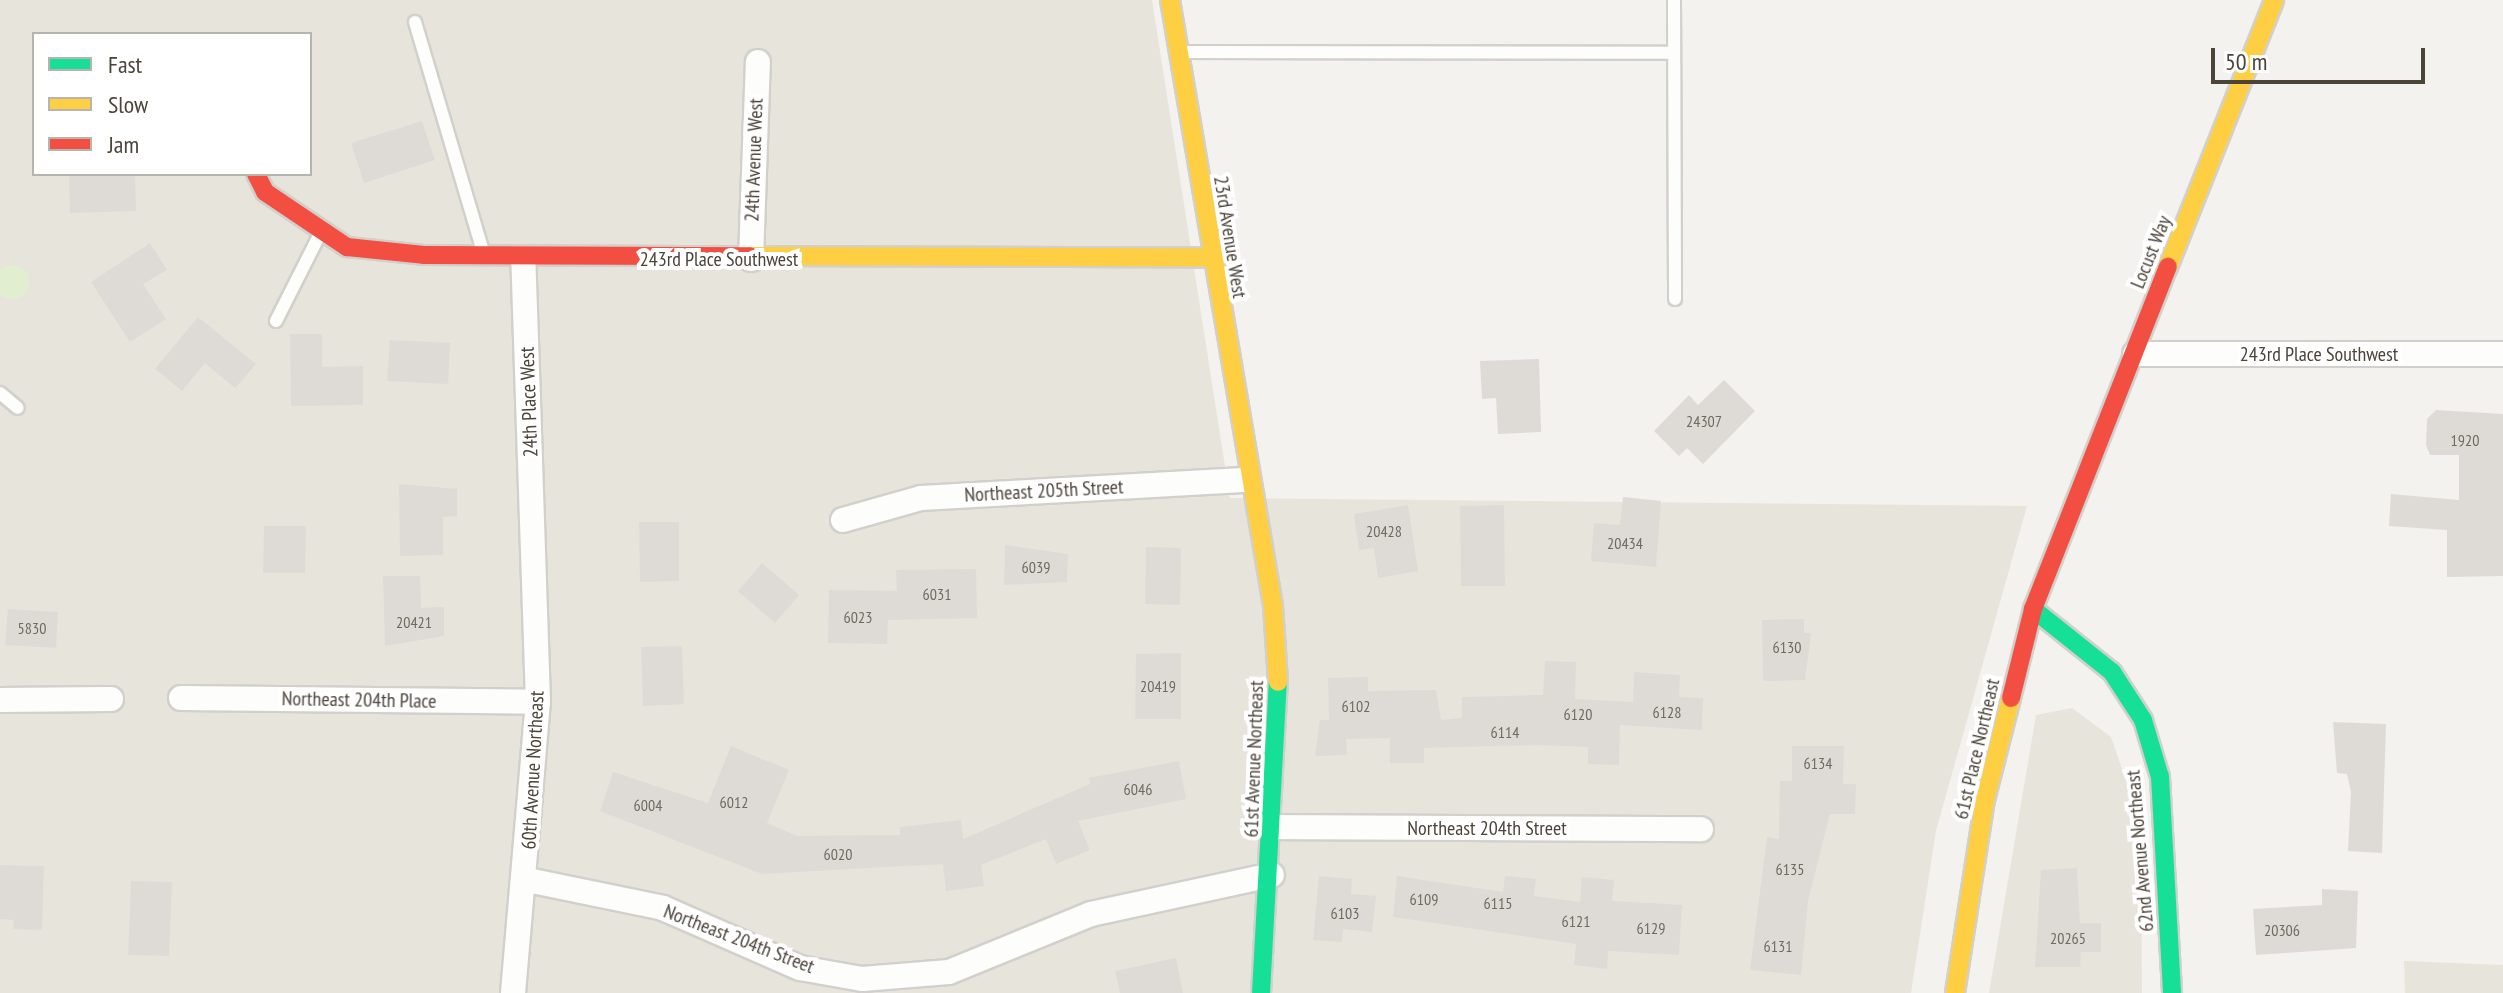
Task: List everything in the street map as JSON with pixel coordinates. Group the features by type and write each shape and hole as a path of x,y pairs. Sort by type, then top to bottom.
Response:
{"street":[{"name":"23rd Avenue West","path":"1170,0 1248,480"},
{"name":"Locust Way","path":"2066,520 2135,354 2274,0"},
{"name":"24th Avenue West","path":"751,259 758,62"},
{"name":"243rd Place Southwest","path":"257,176 265,192 347,247 523,259 1210,258"},
{"name":"24th Place West","path":"523,259 535,545"},
{"name":"243rd Place Southwest","path":"2135,354 2503,354"},
{"name":"Northeast 205th Street","path":"843,520 921,498 1248,480"},
{"name":"61st Avenue Northeast","path":"1248,480 1278,659 1272,875 1261,993"},
{"name":"61st Place Northeast","path":"1955,993 1985,800 2033,609 2066,520"},
{"name":"60th Avenue Northeast","path":"513,993 527,880 538,702 535,545"},
{"name":"62nd Avenue Northeast","path":"2033,609 2112,672 2143,720 2160,777 2172,993"},
{"name":"Northeast 204th Place","path":"181,698 538,702"},
{"path":"0,700 111,699"},
{"name":"Northeast 204th Street","path":"1274,827 1701,829"},
{"name":"Northeast 204th Street","path":"527,880 663,908 800,968 862,979 949,972 1091,914 1272,875"}],"lane":[{"path":"1674,0 1675,299"},
{"path":"415,22 485,258"},
{"path":"1178,52 1674,53"},
{"path":"276,321 321,232"},
{"path":"0,393 18,408"}],"shaded area":[{"path":"0,0 1152,0 1230,498 2027,506 1936,831 1911,993 0,993"},
{"path":"2072,708 2111,737 2141,824 2142,993 1989,993 2036,715"},
{"path":"2404,961 2503,965 2503,993 2405,993"}],"green space":[{"path":"5,266 19,266 28,275 28,289 19,298 5,298 -1,293 -1,271"}],"building":[{"path":"422,121 435,160 364,183 351,143"},
{"path":"69,176 135,176 136,211 70,213"},
{"path":"150,243 167,270 143,284 166,319 130,342 91,282"},
{"path":"198,317 256,364 235,388 205,363 182,391 155,369"},
{"path":"290,334 322,334 322,367 363,366 363,405 291,406"},
{"path":"390,340 450,343 448,384 387,381"},
{"path":"1539,359 1541,432 1498,434 1496,398 1482,399 1480,361"},
{"path":"1724,380 1755,411 1703,464 1687,448 1679,456 1654,431 1689,395 1698,405"},
{"path":"2436,410 2503,414 2503,576 2447,577 2447,530 2389,526 2391,494 2459,500 2459,455 2430,455 2426,445 2427,419"},
{"path":"399,484 457,489 457,516 443,517 443,555 400,556"},
{"path":"1623,497 1661,501 1656,567 1591,561 1594,523 1620,525"},
{"path":"1408,505 1418,571 1378,578 1374,548 1359,550 1354,514"},
{"path":"1504,505 1505,586 1461,586 1460,506"},
{"path":"639,522 679,522 679,581 640,582"},
{"path":"264,526 306,526 305,573 263,573"},
{"path":"1005,545 1068,554 1067,582 1004,585"},
{"path":"1146,547 1181,548 1180,605 1145,604"},
{"path":"762,563 799,595 775,623 738,591"},
{"path":"976,569 977,618 888,620 887,644 828,643 829,590 897,591 896,570"},
{"path":"383,576 420,576 421,608 444,607 444,636 385,646"},
{"path":"8,609 58,612 56,648 5,645"},
{"path":"1804,619 1804,633 1811,633 1805,680 1763,681 1762,620"},
{"path":"682,646 684,704 643,706 641,647"},
{"path":"1181,653 1181,719 1135,719 1136,654"},
{"path":"1545,661 1576,662 1575,699 1633,702 1634,672 1680,675 1679,697 1703,698 1702,730 1620,725 1619,765 1588,764 1588,747 1539,745 1424,748 1424,763 1390,763 1390,738 1346,739 1347,755 1315,756 1320,720 1329,720 1328,678 1368,677 1368,691 1436,690 1441,720 1462,718 1462,697 1543,695"},
{"path":"2333,722 2386,724 2382,853 2348,851 2351,792 2347,774 2337,773"},
{"path":"731,746 789,770 767,823 797,836 900,835 900,827 961,820 963,839 1090,784 1089,778 1179,761 1186,799 1078,821 1090,850 1056,864 1046,839 981,865 984,886 946,891 943,864 762,874 600,811 613,772 708,803"},
{"path":"1792,746 1844,746 1843,784 1856,784 1855,814 1830,814 1808,901 1801,975 1750,970 1767,837 1779,839 1780,781 1792,781"},
{"path":"0,865 44,866 42,930 13,929 14,920 0,919"},
{"path":"2077,868 2080,923 2101,923 2101,952 2081,952 2080,967 2035,967 2041,870"},
{"path":"1319,876 1352,879 1351,894 1376,896 1372,932 1343,929 1342,942 1313,940"},
{"path":"1397,876 1503,892 1505,876 1536,879 1534,896 1580,902 1582,877 1614,880 1612,901 1682,905 1679,955 1608,951 1607,969 1574,965 1576,944 1393,917"},
{"path":"131,881 172,882 169,956 128,955"},
{"path":"2322,889 2358,891 2356,948 2256,955 2253,909 2322,905"},
{"path":"1176,958 1183,993 1120,993 1115,971"}],"traffic: fast":[{"path":"2033,609 2112,672 2143,720 2160,777 2172,993"},
{"path":"1261,993 1278,682"}],"traffic: slow":[{"path":"1170,0 1273,606 1278,682"},
{"path":"2168,267 2274,0"},
{"path":"750,256 1210,258"},
{"path":"1955,993 1985,800 2011,698"}],"traffic: jam":[{"path":"257,176 265,192 347,247 424,255 750,256"},
{"path":"2011,698 2033,609 2168,267"}]}
